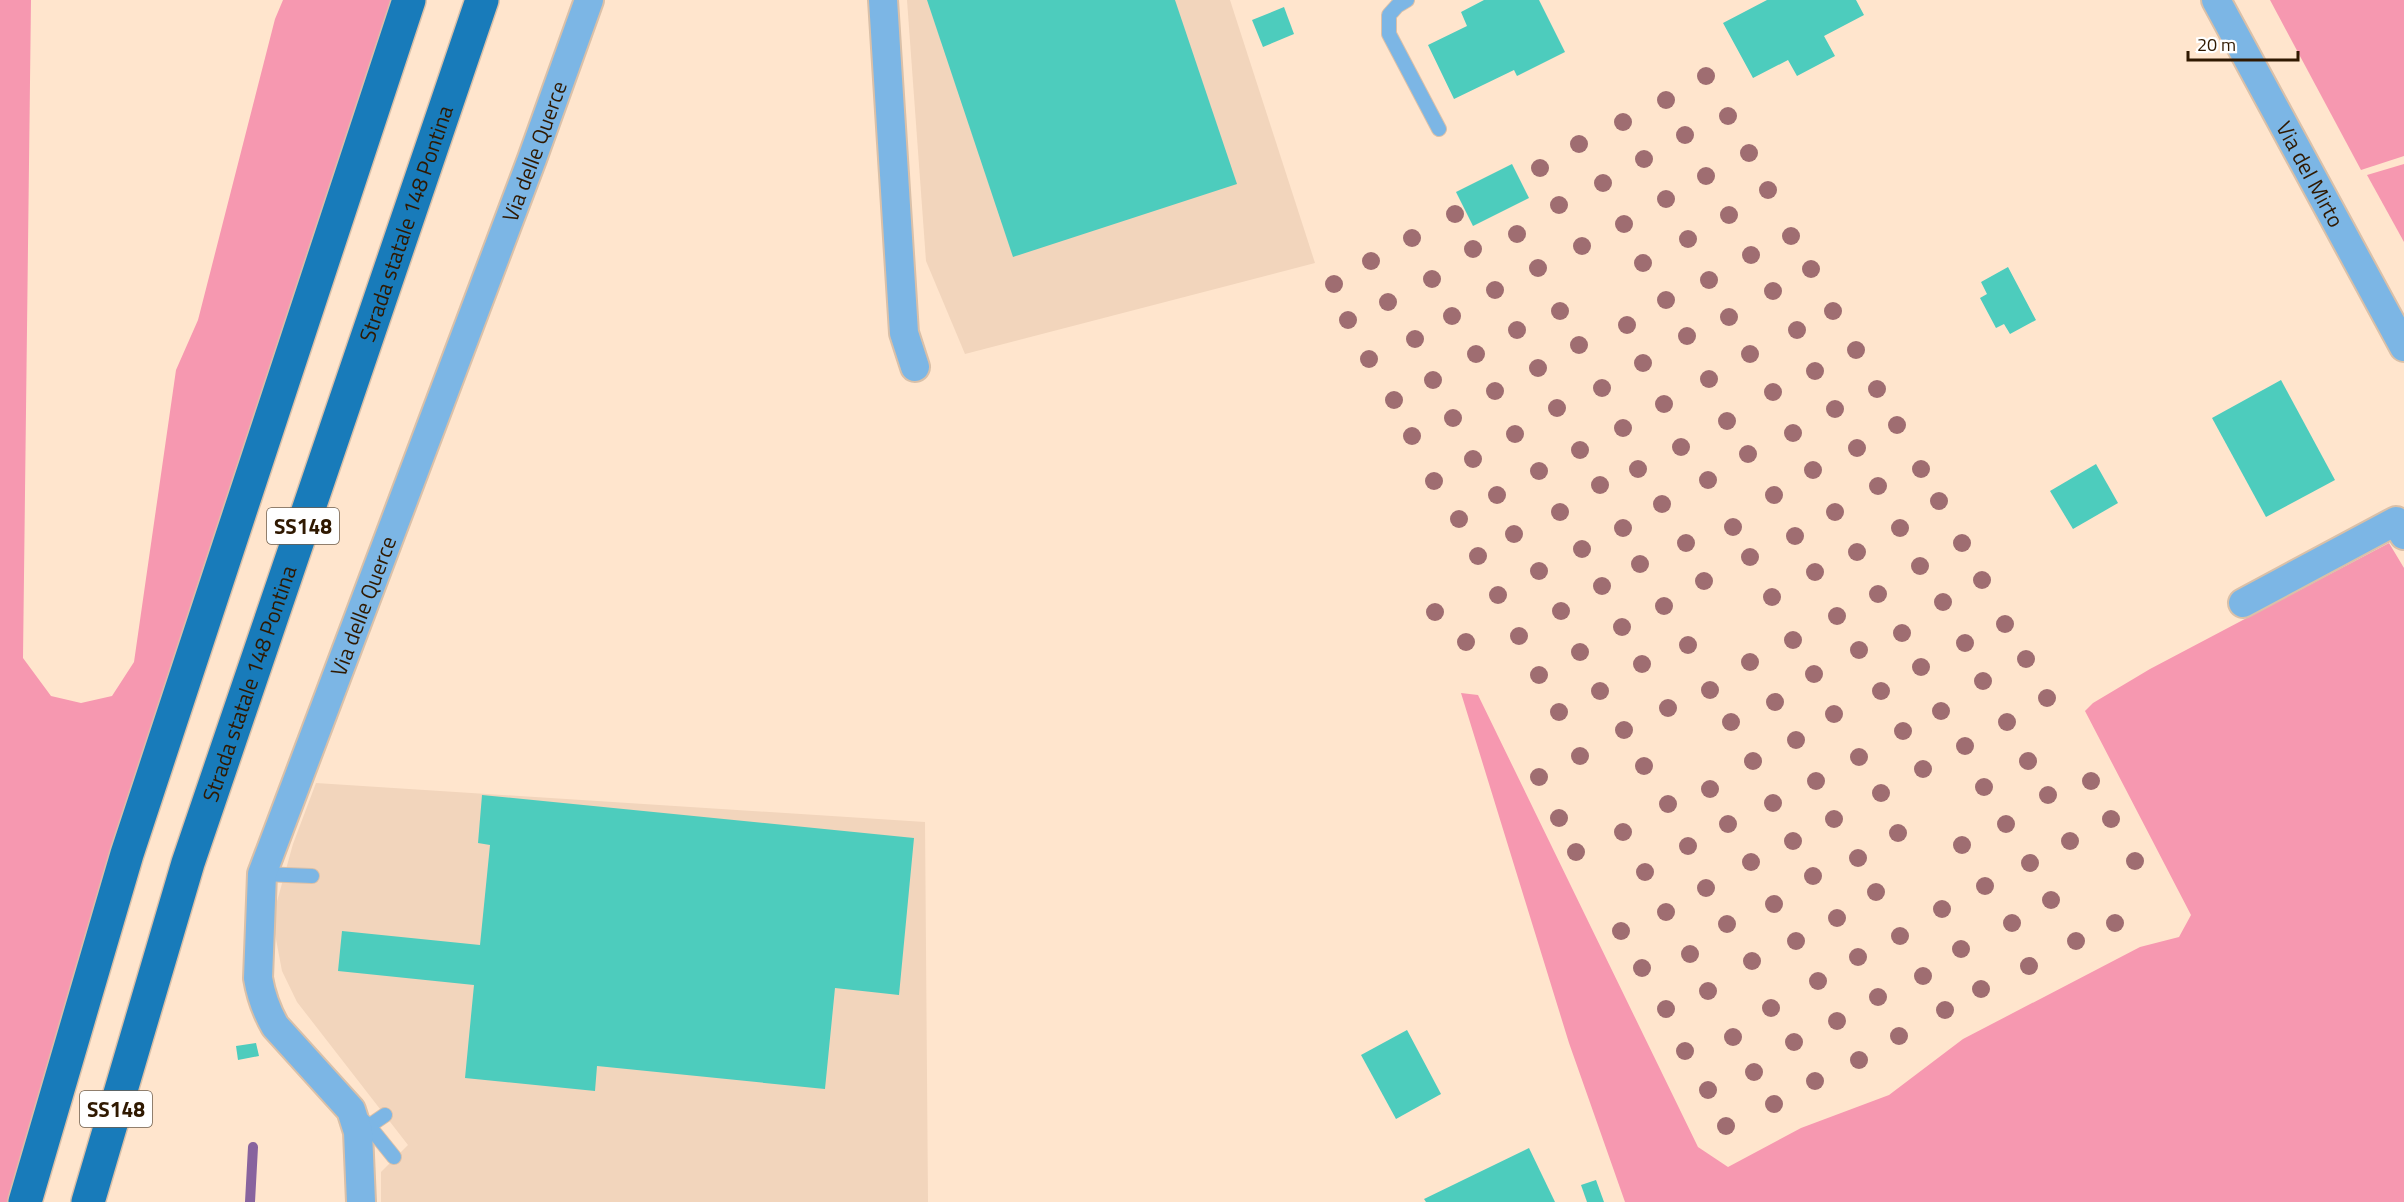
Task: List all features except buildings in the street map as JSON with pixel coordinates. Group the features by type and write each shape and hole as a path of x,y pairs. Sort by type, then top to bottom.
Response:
{"highway":[{"name":"SS148","path":"25,1202 127,854 409,0"},
{"name":"Strada statale 148 Pontina","path":"88,1202 188,863 482,0"}],"street":[{"name":"Via delle Querce","path":"361,1202 358,1132 360,1118 275,1026 266,1010 258,978 262,874 589,0"},
{"path":"883,0 904,333 915,367"},
{"name":"Via del Mirto","path":"2216,0 2404,347"},
{"path":"2243,603 2401,524"}],"lane":[{"path":"1407,0 1389,15 1389,34 1439,129"},
{"path":"262,874 312,876"},
{"path":"360,1118 385,1115"},
{"path":"360,1118 394,1157"}],"shaded area":[{"path":"0,0 31,0 23,658 51,696 81,703 112,696 134,662 176,370 198,320 275,19 283,0 392,0 18,1202 0,1202"},
{"path":"907,0 1230,0 1315,263 965,354 926,261"},
{"path":"2270,0 2404,0 2404,156 2361,170"},
{"path":"2404,164 2404,242 2367,175"},
{"path":"2389,543 2404,568 2404,1202 1625,1202 1569,1043 1461,693 1478,695 1698,1147 1728,1167 1801,1128 1889,1095 1963,1039 2140,947 2179,937 2191,915 2085,711 2093,703 2150,669"},
{"path":"316,783 925,822 928,1202 381,1202 381,1172 408,1145 297,1002 282,971 275,934 276,905 293,844"}],"waterway":[{"path":"250,1202 253,1147"}]}
